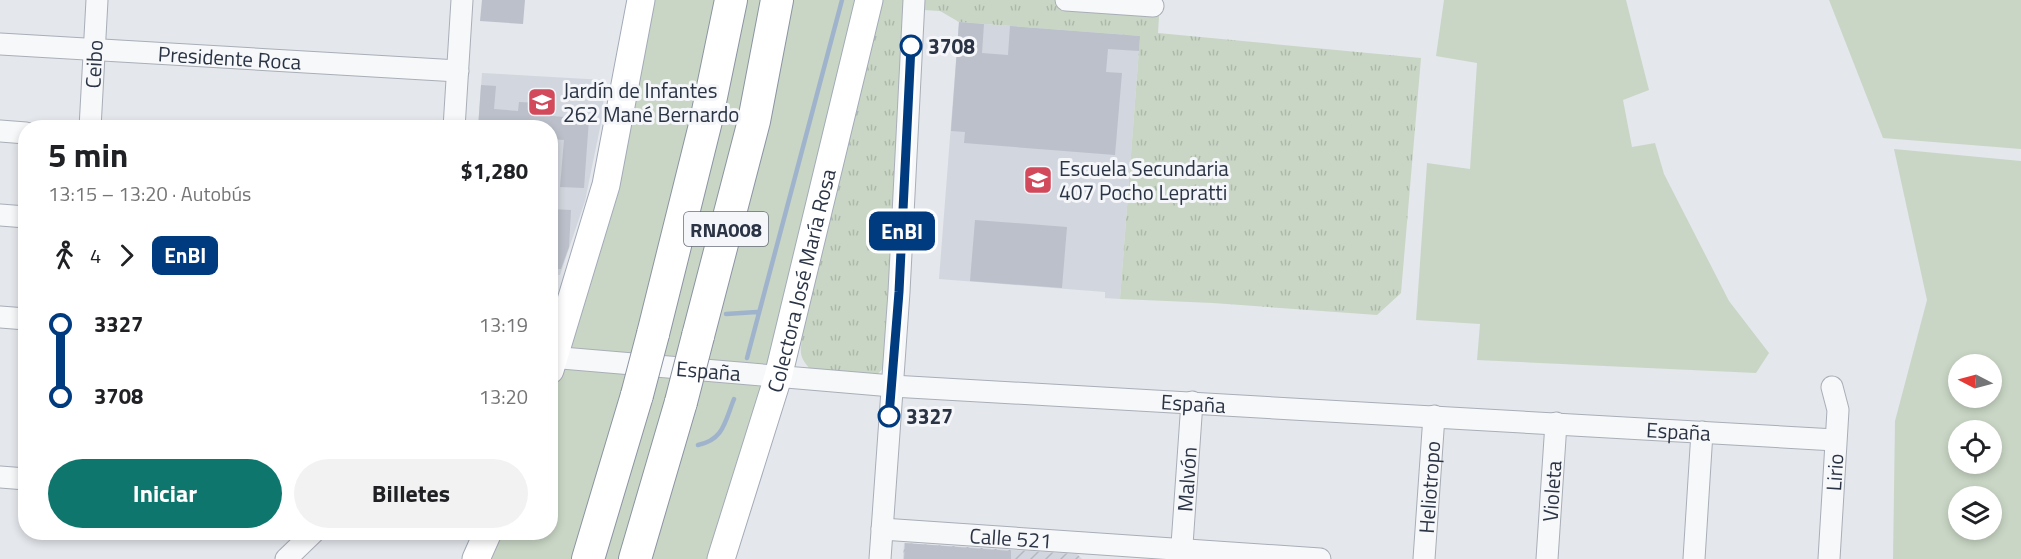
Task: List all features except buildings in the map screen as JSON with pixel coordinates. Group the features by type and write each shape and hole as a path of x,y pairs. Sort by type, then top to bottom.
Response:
{"highway":[{"path":"706,121 717,0"},
{"name":"RNA008","path":"588,559 653,334 706,121 731,0"},
{"name":"RNA008","path":"635,559 681,402 754,121 777,0"},
{"path":"754,121 796,0"}],"main road":[{"path":"558,342 606,185 641,0"},
{"name":"Colectora José María Rosa","path":"721,559 778,377 868,0"},
{"path":"476,559 484,540"}],"street":[{"name":"Ceibo","path":"90,120 97,0"},
{"path":"455,120 462,0"},
{"path":"880,559 914,0"},
{"path":"1066,0 1153,6"},
{"name":"Presidente Roca","path":"0,44 458,71"},
{"path":"0,131 18,132"},
{"path":"0,215 18,216"},
{"path":"0,317 18,318"},
{"name":"España","path":"558,362 892,386 1835,440"},
{"name":"Lirio","path":"1828,559 1838,410 1832,387"},
{"name":"Malvón","path":"1181,554 1192,402"},
{"name":"Heliotropo","path":"1424,559 1434,416"},
{"name":"Violeta","path":"1547,559 1556,423"},
{"path":"1694,559 1702,432"},
{"path":"0,477 18,478"},
{"name":"Calle 521","path":"882,529 1101,551 1320,559"},
{"path":"286,559 306,540"}],"shaded area":[{"name":"Escuela Secundaria 407 Pocho Lepratti","path":"959,22 1140,36 1120,299 1105,298 1105,292 939,279"},
{"name":"Jardín de Infantes 262 Mané Bernardo","path":"482,73 605,80 602,118 585,201 560,275 558,275 558,120 479,120"},
{"path":"904,543 1077,554 1082,559 903,559"}],"green space":[{"path":"641,0 869,0 721,559 476,559 485,540 558,540 558,341"},
{"path":"882,0 910,0 885,366 876,376 812,371 801,355 803,326"},
{"path":"923,0 1160,0 1158,33 1421,58 1401,293 1377,315 1120,299 1140,36 959,22 940,11 923,10"},
{"path":"1444,0 1626,0 1649,90 1623,100 1632,147 1655,143 1664,174 1729,301 1769,353 1756,373 1477,360 1480,324 1416,320 1427,163 1470,169 1477,63 1436,56"},
{"path":"1829,0 2021,0 2021,149 1883,138"},
{"path":"1894,149 2021,161 2021,559 1893,559 1895,421 1927,300"}],"waterway":[{"path":"747,358 842,0"},
{"path":"726,314 757,312"},
{"path":"698,445 713,439 718,434 726,422 734,399"}],"bus line":[{"name":"EnBI","path":"889,416 899,292 911,46"}],"place":[{"name":"3708","path":"911,46"},
{"name":"Jardín de Infantes 262 Mané Bernardo","path":"542,102"},
{"name":"Escuela Secundaria 407 Pocho Lepratti","path":"1038,180"},
{"name":"3327","path":"889,416"}]}
